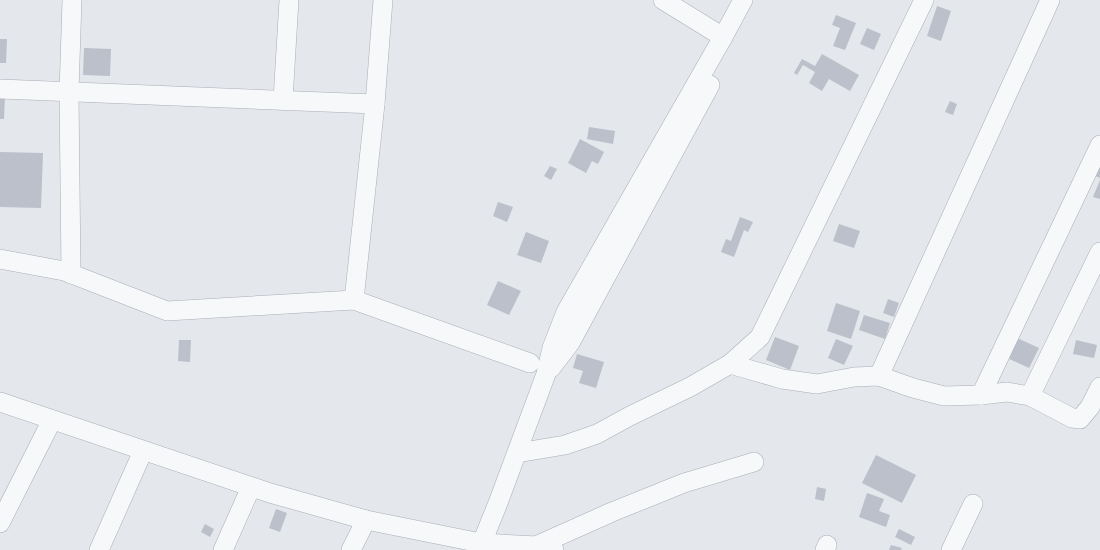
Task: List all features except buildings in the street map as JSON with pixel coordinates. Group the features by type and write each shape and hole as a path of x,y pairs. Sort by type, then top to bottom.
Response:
{"street":[{"path":"71,274 69,92 72,0"},
{"path":"283,100 289,0"},
{"path":"354,300 383,0"},
{"path":"662,0 723,37"},
{"path":"480,547 546,374 552,348 566,312 723,37 742,0"},
{"path":"546,374 570,343 756,0"},
{"path":"517,452 565,445 597,434 690,387 730,364 760,337 924,0"},
{"path":"879,376 1050,0"},
{"path":"0,89 374,104"},
{"path":"981,395 1100,145"},
{"path":"1030,396 1100,252"},
{"path":"0,259 64,271 167,311 354,300 530,363"},
{"path":"730,364 782,379 817,384 854,377 879,376 913,388 944,396 981,395 1007,392 1030,396 1072,418 1080,419 1090,407 1100,387"},
{"path":"0,402 251,487 366,520 480,547 545,548 612,512 684,483 754,462"},
{"path":"0,523 52,420"},
{"path":"99,550 143,451"},
{"path":"224,550 251,487"},
{"path":"951,550 973,504"},
{"path":"351,550 366,520"}]}
